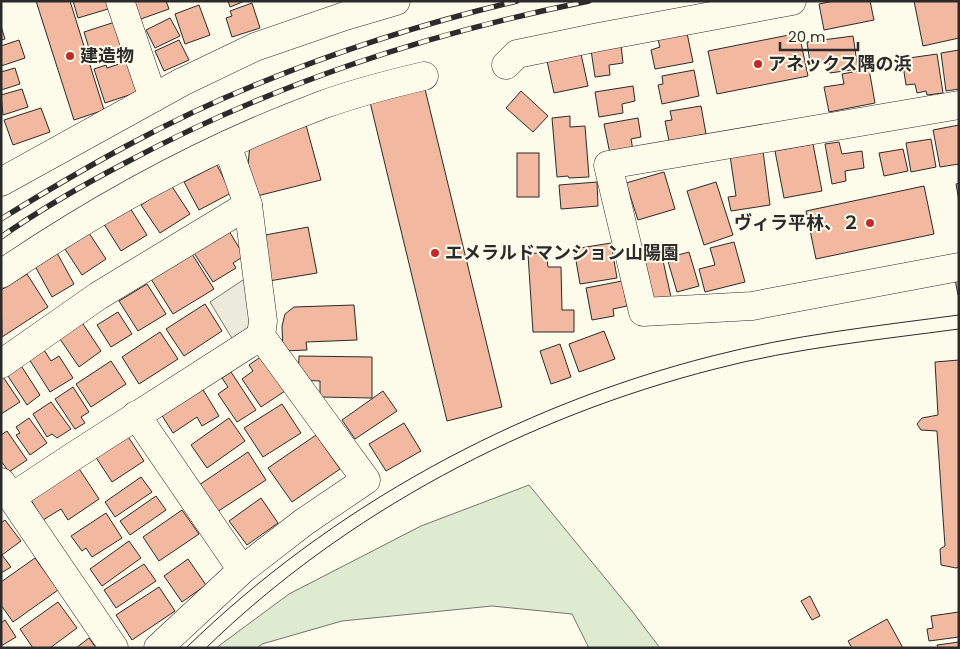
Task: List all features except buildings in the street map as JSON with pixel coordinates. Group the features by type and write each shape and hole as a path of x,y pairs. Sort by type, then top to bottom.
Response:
{"street":[{"path":"120,1 153,98"},
{"path":"1,182 182,82 255,47 345,16 396,1"},
{"path":"506,65 517,54 792,1"},
{"path":"1,274 30,254 135,191 227,145 323,105 374,88 424,76"},
{"path":"959,105 608,165 642,312 752,306 959,267"},
{"path":"158,648 242,570 304,522 366,480 261,336 263,322 248,205 227,145"},
{"path":"1,364 98,296 248,205"},
{"path":"114,648 6,490 136,415 261,336"},
{"path":"136,415 242,570"}],"green space":[{"path":"529,485 660,648 589,648 572,614 492,606 342,621 262,644 257,648 216,648 289,594 421,526"}],"shaded area":[{"path":"249,276 257,321 236,345 210,302"}],"tram line":[{"path":"186,648 242,597 302,550 365,506 430,468 498,433 568,403 639,377 712,356 773,342 959,315"},
{"path":"206,648 260,599 318,554 379,513 442,476 508,443 576,414 645,389 715,369 775,355 959,329"}],"railway":[{"path":"1,219 62,182 157,130 255,85 319,60 384,38 450,18 517,1"},
{"path":"1,237 62,198 125,163 237,109 294,86 409,46 468,29 589,1"}],"place":[{"name":"建造物","path":"70,56"},
{"name":"アネックス隅の浜","path":"758,64"},
{"name":"ヴィラ平林、２","path":"870,223"},
{"name":"エメラルドマンション山陽園","path":"435,253"}]}
